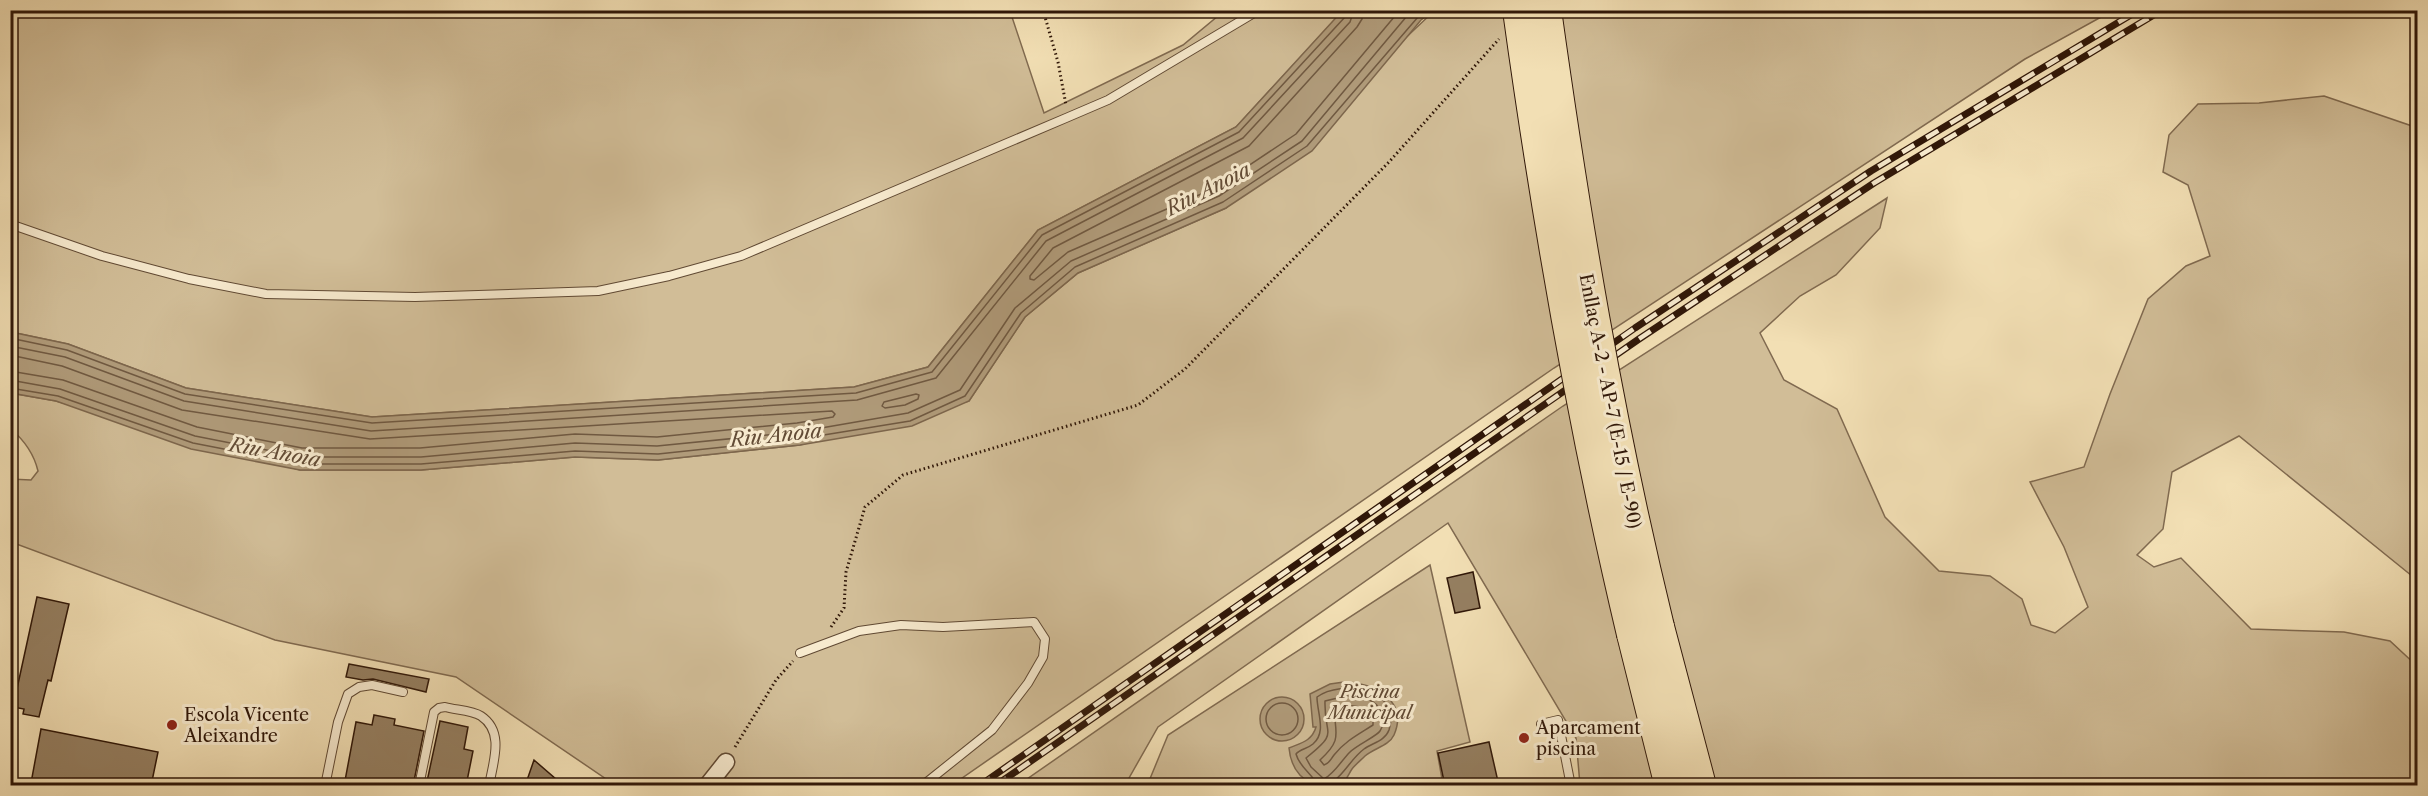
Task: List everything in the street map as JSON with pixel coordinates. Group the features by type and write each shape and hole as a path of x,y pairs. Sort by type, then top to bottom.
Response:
{"highway":[{"name":"Enllaç A-2 - AP-7 (E-15 / E-90)","path":"1545,10 1574,211 1636,540 1645,630 1671,786"},
{"name":"Enllaç A-2 - AP-7 (E-15 / E-90)","path":"1511,22 1586,422 1645,630 1700,786"}],"street":[{"path":"707,786 726,762"}],"lane":[{"path":"10,224 102,256 189,279 266,294 415,297 598,291 669,276 741,256 1066,118 1108,100 1259,10"},
{"path":"800,653 860,631 901,625 943,627 1034,622 1045,639 1043,657 1028,683 992,730 922,786"},
{"path":"325,786 338,722 348,694 359,687 372,685 403,692"},
{"path":"419,786 434,712 445,707 480,715 491,726 496,744 489,786"},
{"path":"1541,724 1558,720 1571,786"}],"path":[{"path":"1042,10 1058,62 1066,118"},
{"path":"726,762 776,680 800,653 832,627 844,608 846,572 866,507 903,475 1138,405 1185,369 1389,162 1511,22"}],"green space":[{"path":"10,11 1010,11 1044,113 1183,45 1224,11 1343,11 1236,127 1038,230 928,367 854,387 372,417 186,388 68,344 11,332"},
{"path":"1434,11 2112,11 2025,59 1554,368 952,785 615,785 456,677 275,640 11,542 10,479 31,480 38,471 28,448 11,429 11,393 56,401 300,470 421,470 575,457 658,460 800,445 969,401 1025,317 1078,273 1226,208"},
{"path":"2324,96 2412,126 2417,132 2417,580 2239,436 2172,472 2163,529 2137,555 2154,567 2181,558 2251,629 2344,632 2390,641 2417,666 2417,771 2409,785 1580,785 1576,738 1448,523 1158,727 1125,785 1017,786 1563,406 1887,198 1880,228 1836,275 1800,296 1760,333 1784,380 1837,409 1885,517 1939,571 1990,576 2022,599 2031,625 2055,633 2088,607 2064,547 2030,482 2084,467 2148,299 2186,266 2210,256 2188,185 2163,172 2169,135 2198,104 2259,103"},
{"name":"Piscina Municipal","path":"1430,565 1470,742 1437,751 1442,779 1411,786 1147,786 1168,735"}],"water":[{"name":"Riu Anoia","path":"1343,10 1434,11 1421,20 1312,151 1226,208 1078,273 1025,317 969,401 912,426 800,445 658,460 575,457 421,470 300,470 191,449 56,401 11,393 11,332 68,344 186,388 372,417 854,387 928,367 1038,230 1236,127"},
{"path":"1344,682 1366,685 1386,695 1397,712 1397,723 1392,739 1365,756 1353,767 1344,781 1334,785 1319,785 1305,780 1300,775 1290,756 1289,748 1306,741 1316,727 1313,727 1310,694 1330,684"},
{"path":"1282,697 1297,704 1304,719 1297,734 1282,741 1267,734 1260,719 1267,704"}],"building":[{"path":"1473,572 1480,608 1455,613 1447,578"},
{"path":"37,597 69,604 51,681 48,680 39,717 23,714 24,709 13,707"},
{"path":"349,664 429,679 426,692 373,679 346,677"},
{"path":"374,715 395,719 394,725 424,731 413,786 344,786 356,722 372,725"},
{"path":"440,721 468,727 464,749 473,751 466,786 426,786"},
{"path":"41,729 158,752 151,786 45,786 31,783"},
{"path":"1489,742 1499,786 1445,786 1438,753"},
{"path":"534,760 564,786 525,786"}],"railway":[{"path":"979,786 1635,328 1871,171 2139,10"},
{"path":"995,786 1639,339 1874,183 2162,10"}],"place":[{"name":"Escola Vicente Aleixandre","path":"172,725"},
{"name":"Aparcament piscina","path":"1524,738"}]}
